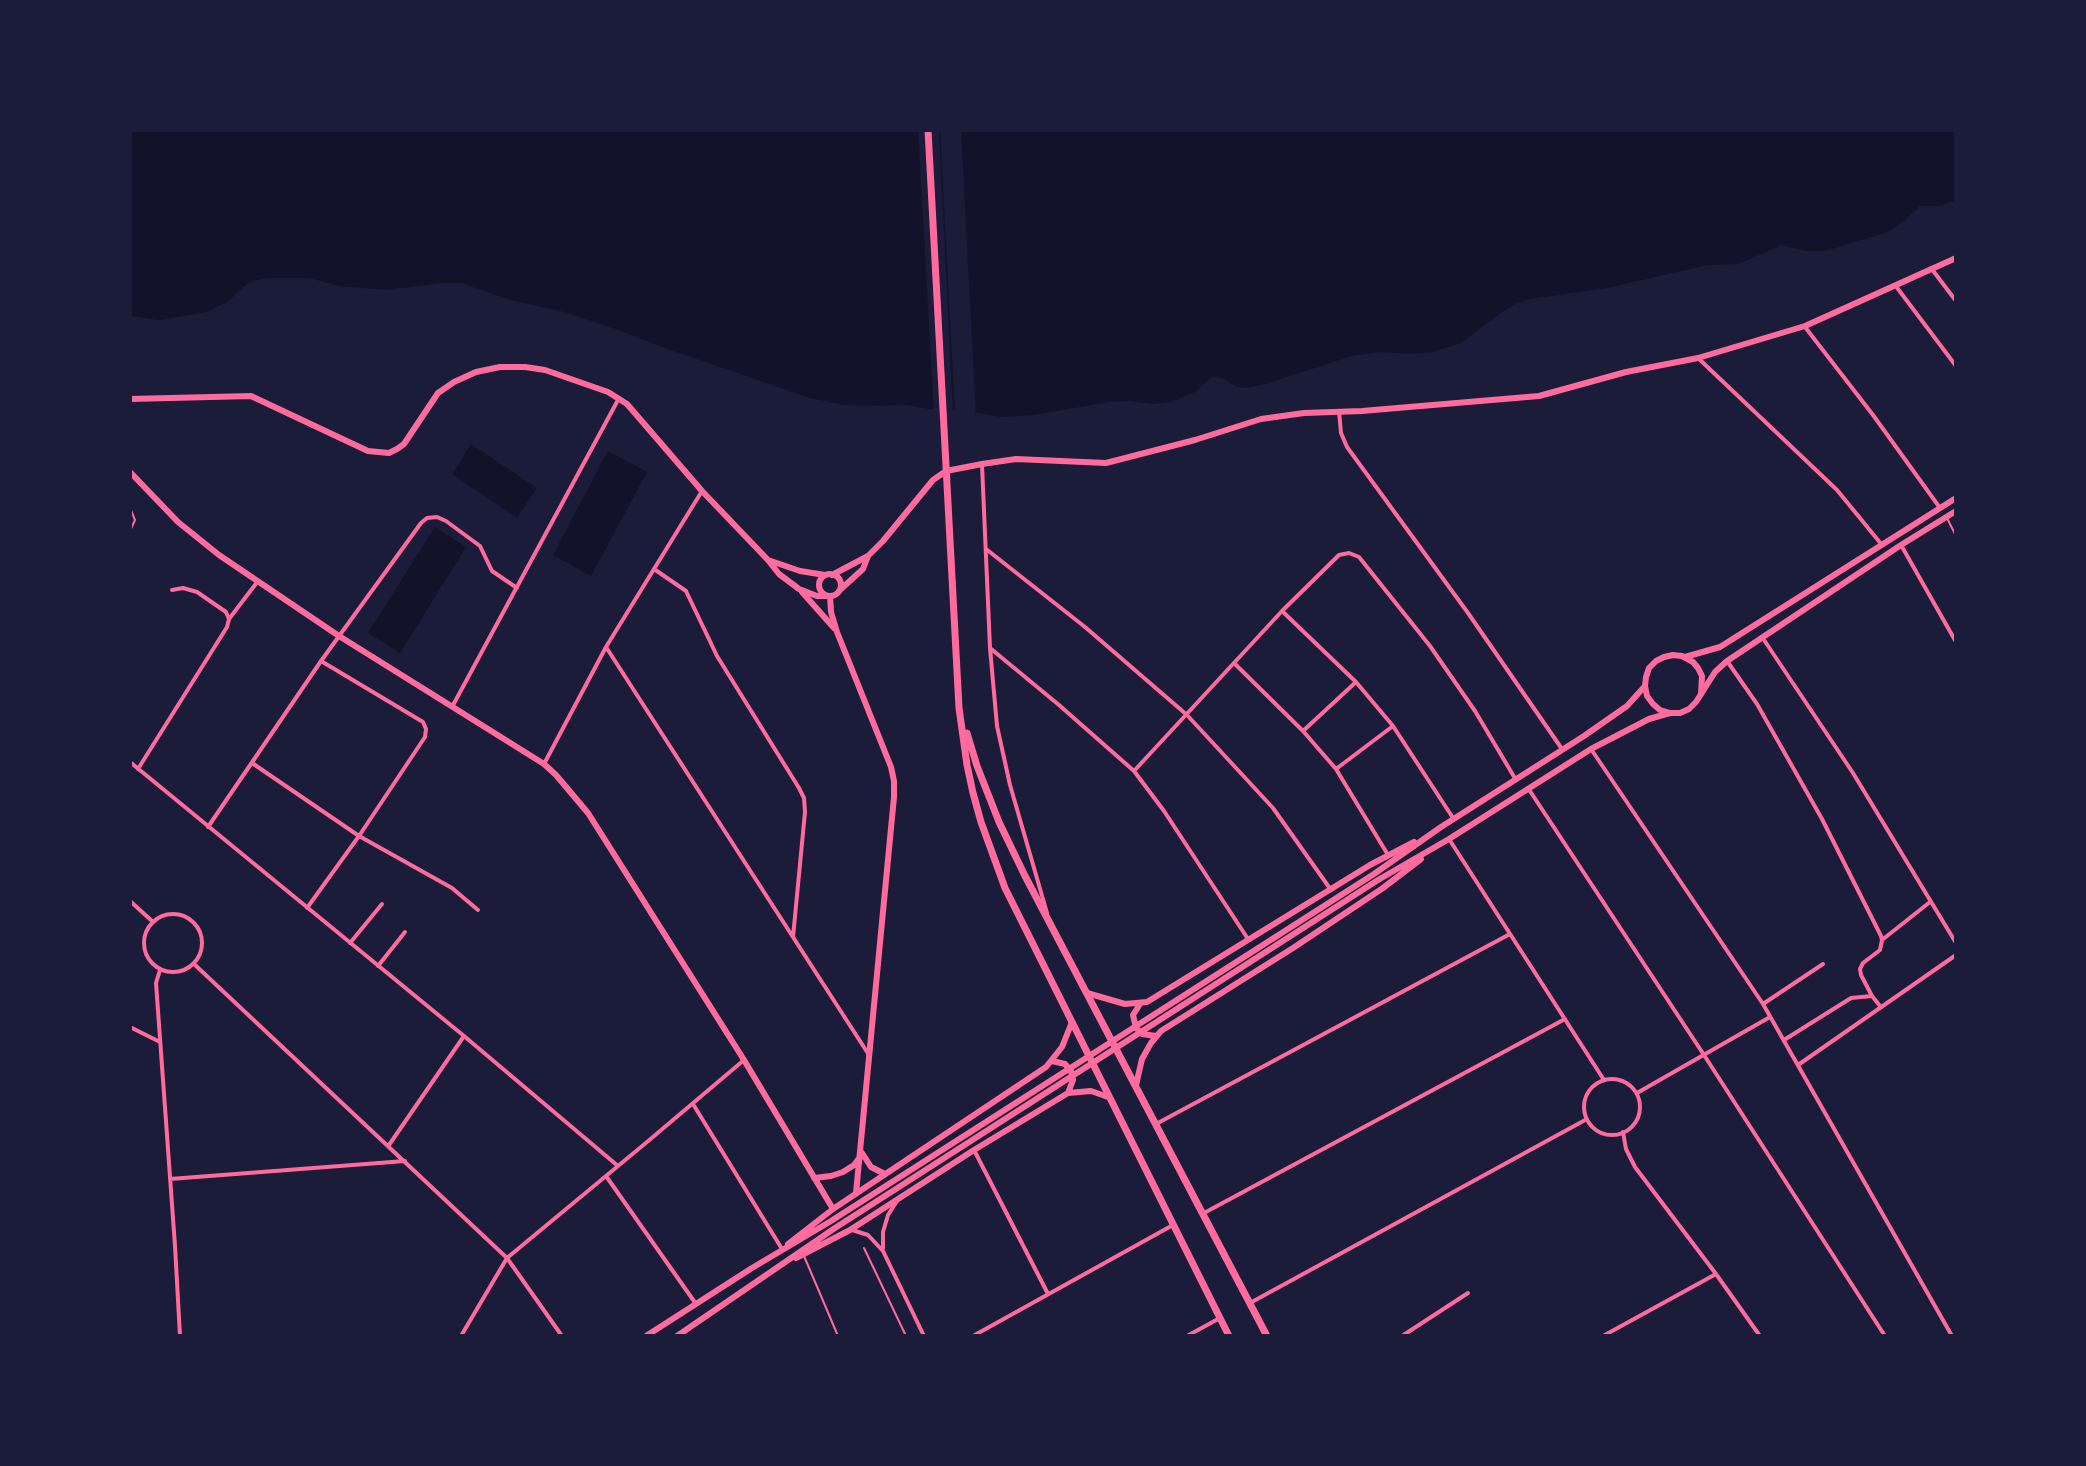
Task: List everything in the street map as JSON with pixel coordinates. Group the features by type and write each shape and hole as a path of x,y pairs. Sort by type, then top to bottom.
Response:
{"main road":[{"path":"928,130 959,708 967,765 981,822 1005,888 1229,1336"},
{"path":"829,596 819,588 820,580 868,556 936,478 946,471 1016,459 1106,463 1261,419 1304,413 1539,396 1626,372 1698,358 1805,326 1956,258"},
{"path":"130,399 251,396 368,451 389,453 404,444 438,393 454,382 476,372 500,367 545,370 619,397 627,404 702,491 837,632"},
{"path":"130,472 191,534 339,636 544,764 567,787 588,813 744,1060 833,1209"},
{"path":"1670,713 1660,710 1647,696 1646,677 1656,661 1720,647 1956,498"},
{"path":"677,1336 833,1224 1376,877 1449,839 1591,749 1649,719 1689,709 1715,672 1727,661 1956,511"},
{"path":"799,589 817,596 829,596 863,569 868,556"},
{"path":"768,560 839,579 839,590"},
{"path":"829,596 837,632 894,781 856,1193"},
{"path":"1685,657 1702,676 1701,694"},
{"path":"1376,877 1432,833 1627,706 1645,686"},
{"path":"959,708 977,766 1025,876 1267,1335"},
{"path":"1087,993 1125,1004 1140,1004 1154,998 1388,855 1432,833"},
{"path":"1136,1085 1142,1059 1156,1036 1166,1027 1383,888 1440,844"},
{"path":"1140,1004 1133,1015 1134,1024 1142,1034 1156,1036"},
{"path":"779,1252 856,1193 1046,1067 1066,1039 1072,1022"},
{"path":"1052,1061 1065,1064 1071,1071 1073,1080 1068,1093"},
{"path":"781,1264 850,1230 1068,1093 1091,1091 1111,1099"},
{"path":"862,1153 871,1167 885,1174"},
{"path":"814,1178 843,1172 854,1165 862,1153"},
{"path":"646,1336 779,1252 833,1224"}],"street":[{"path":"1931,268 1956,301"},
{"path":"1895,285 1956,366"},
{"path":"1805,326 1940,508"},
{"path":"1698,358 1837,490 1882,545"},
{"path":"452,707 619,397"},
{"path":"1339,411 1341,433 1347,447 1562,749"},
{"path":"982,464 990,648 997,726 1010,785 1050,923"},
{"path":"544,764 606,647 702,491"},
{"path":"208,827 321,661 427,518 437,517 446,521 480,546 492,571 517,588"},
{"path":"1901,545 1956,642"},
{"path":"986,549 1085,627 1187,715 1273,808 1331,890"},
{"path":"1134,771 1282,611 1339,555 1349,553 1359,557 1430,646 1475,711 1516,780"},
{"path":"654,569 686,591 717,656 804,798 793,937"},
{"path":"138,769 227,627 229,619 258,581"},
{"path":"172,590 183,588 197,592 226,612 229,619"},
{"path":"1282,611 1356,682 1393,726 1453,819"},
{"path":"1762,637 1853,773 1956,943"},
{"path":"606,647 870,1057"},
{"path":"990,648 1134,771 1248,939"},
{"path":"307,908 425,737 426,729 423,722 321,661"},
{"path":"1727,661 1757,704 1822,819 1882,940 1880,950 1860,969 1880,1007"},
{"path":"1234,663 1303,731 1336,769 1388,855"},
{"path":"1303,731 1356,682"},
{"path":"1336,769 1393,726"},
{"path":"1591,749 1763,1004 1952,1336"},
{"path":"130,762 618,1166"},
{"path":"252,763 359,836 452,888 478,910"},
{"path":"1528,788 1885,1336"},
{"path":"1449,839 1604,1080"},
{"path":"130,901 153,922"},
{"path":"1882,940 1931,901"},
{"path":"350,943 382,904"},
{"path":"171,913 181,914 198,926 203,946 194,964 178,972 160,970 151,963 145,953 144,942 146,931 153,922 171,913"},
{"path":"378,966 405,932"},
{"path":"1156,1124 1510,934"},
{"path":"1798,1065 1956,955"},
{"path":"194,964 507,1258 562,1336"},
{"path":"1763,1004 1823,964"},
{"path":"160,970 156,983 180,1336"},
{"path":"1784,1040 1851,998 1872,996"},
{"path":"1636,1093 1770,1017"},
{"path":"1203,1214 1565,1019"},
{"path":"130,1027 160,1042"},
{"path":"389,1145 464,1036"},
{"path":"461,1336 507,1258 744,1060"},
{"path":"1613,1079 1623,1081 1636,1093 1640,1111 1631,1127 1623,1132 1606,1134 1587,1119 1585,1100 1596,1084 1613,1079"},
{"path":"693,1104 779,1252"},
{"path":"1250,1303 1587,1119"},
{"path":"1623,1132 1626,1149 1635,1167 1760,1336"},
{"path":"974,1150 1048,1294"},
{"path":"170,1179 405,1161"},
{"path":"606,1176 696,1304"},
{"path":"883,1251 885,1223 898,1199"},
{"path":"973,1336 1173,1225"},
{"path":"850,1230 868,1235 883,1251 924,1336"},
{"path":"1603,1336 1716,1274"},
{"path":"1402,1336 1468,1293"},
{"path":"1187,1336 1220,1318"}],"lane":[{"path":"130,508 135,520 130,531"},
{"path":"1946,517 1956,536"},
{"path":"864,1248 906,1336"},
{"path":"803,1255 838,1336"}],"shaded area":[{"path":"130,130 1956,130 1956,200 1940,206 1920,206 1885,233 1832,249 1806,251 1781,245 1739,264 1707,265 1607,288 1529,299 1502,312 1461,343 1432,352 1381,352 1351,356 1248,388 1211,377 1195,392 1171,402 1109,402 1002,417 907,405 839,404 810,398 565,312 510,300 462,283 387,290 339,286 310,278 266,278 249,282 227,302 207,312 159,320 130,316"},
{"path":"471,444 537,488 517,518 452,474"},
{"path":"608,451 647,472 591,576 553,555"},
{"path":"435,527 466,547 400,653 368,633"}],"pier":[{"path":"918,130 939,130 953,414 934,414"},
{"path":"940,130 961,130 976,417 955,414"}]}
